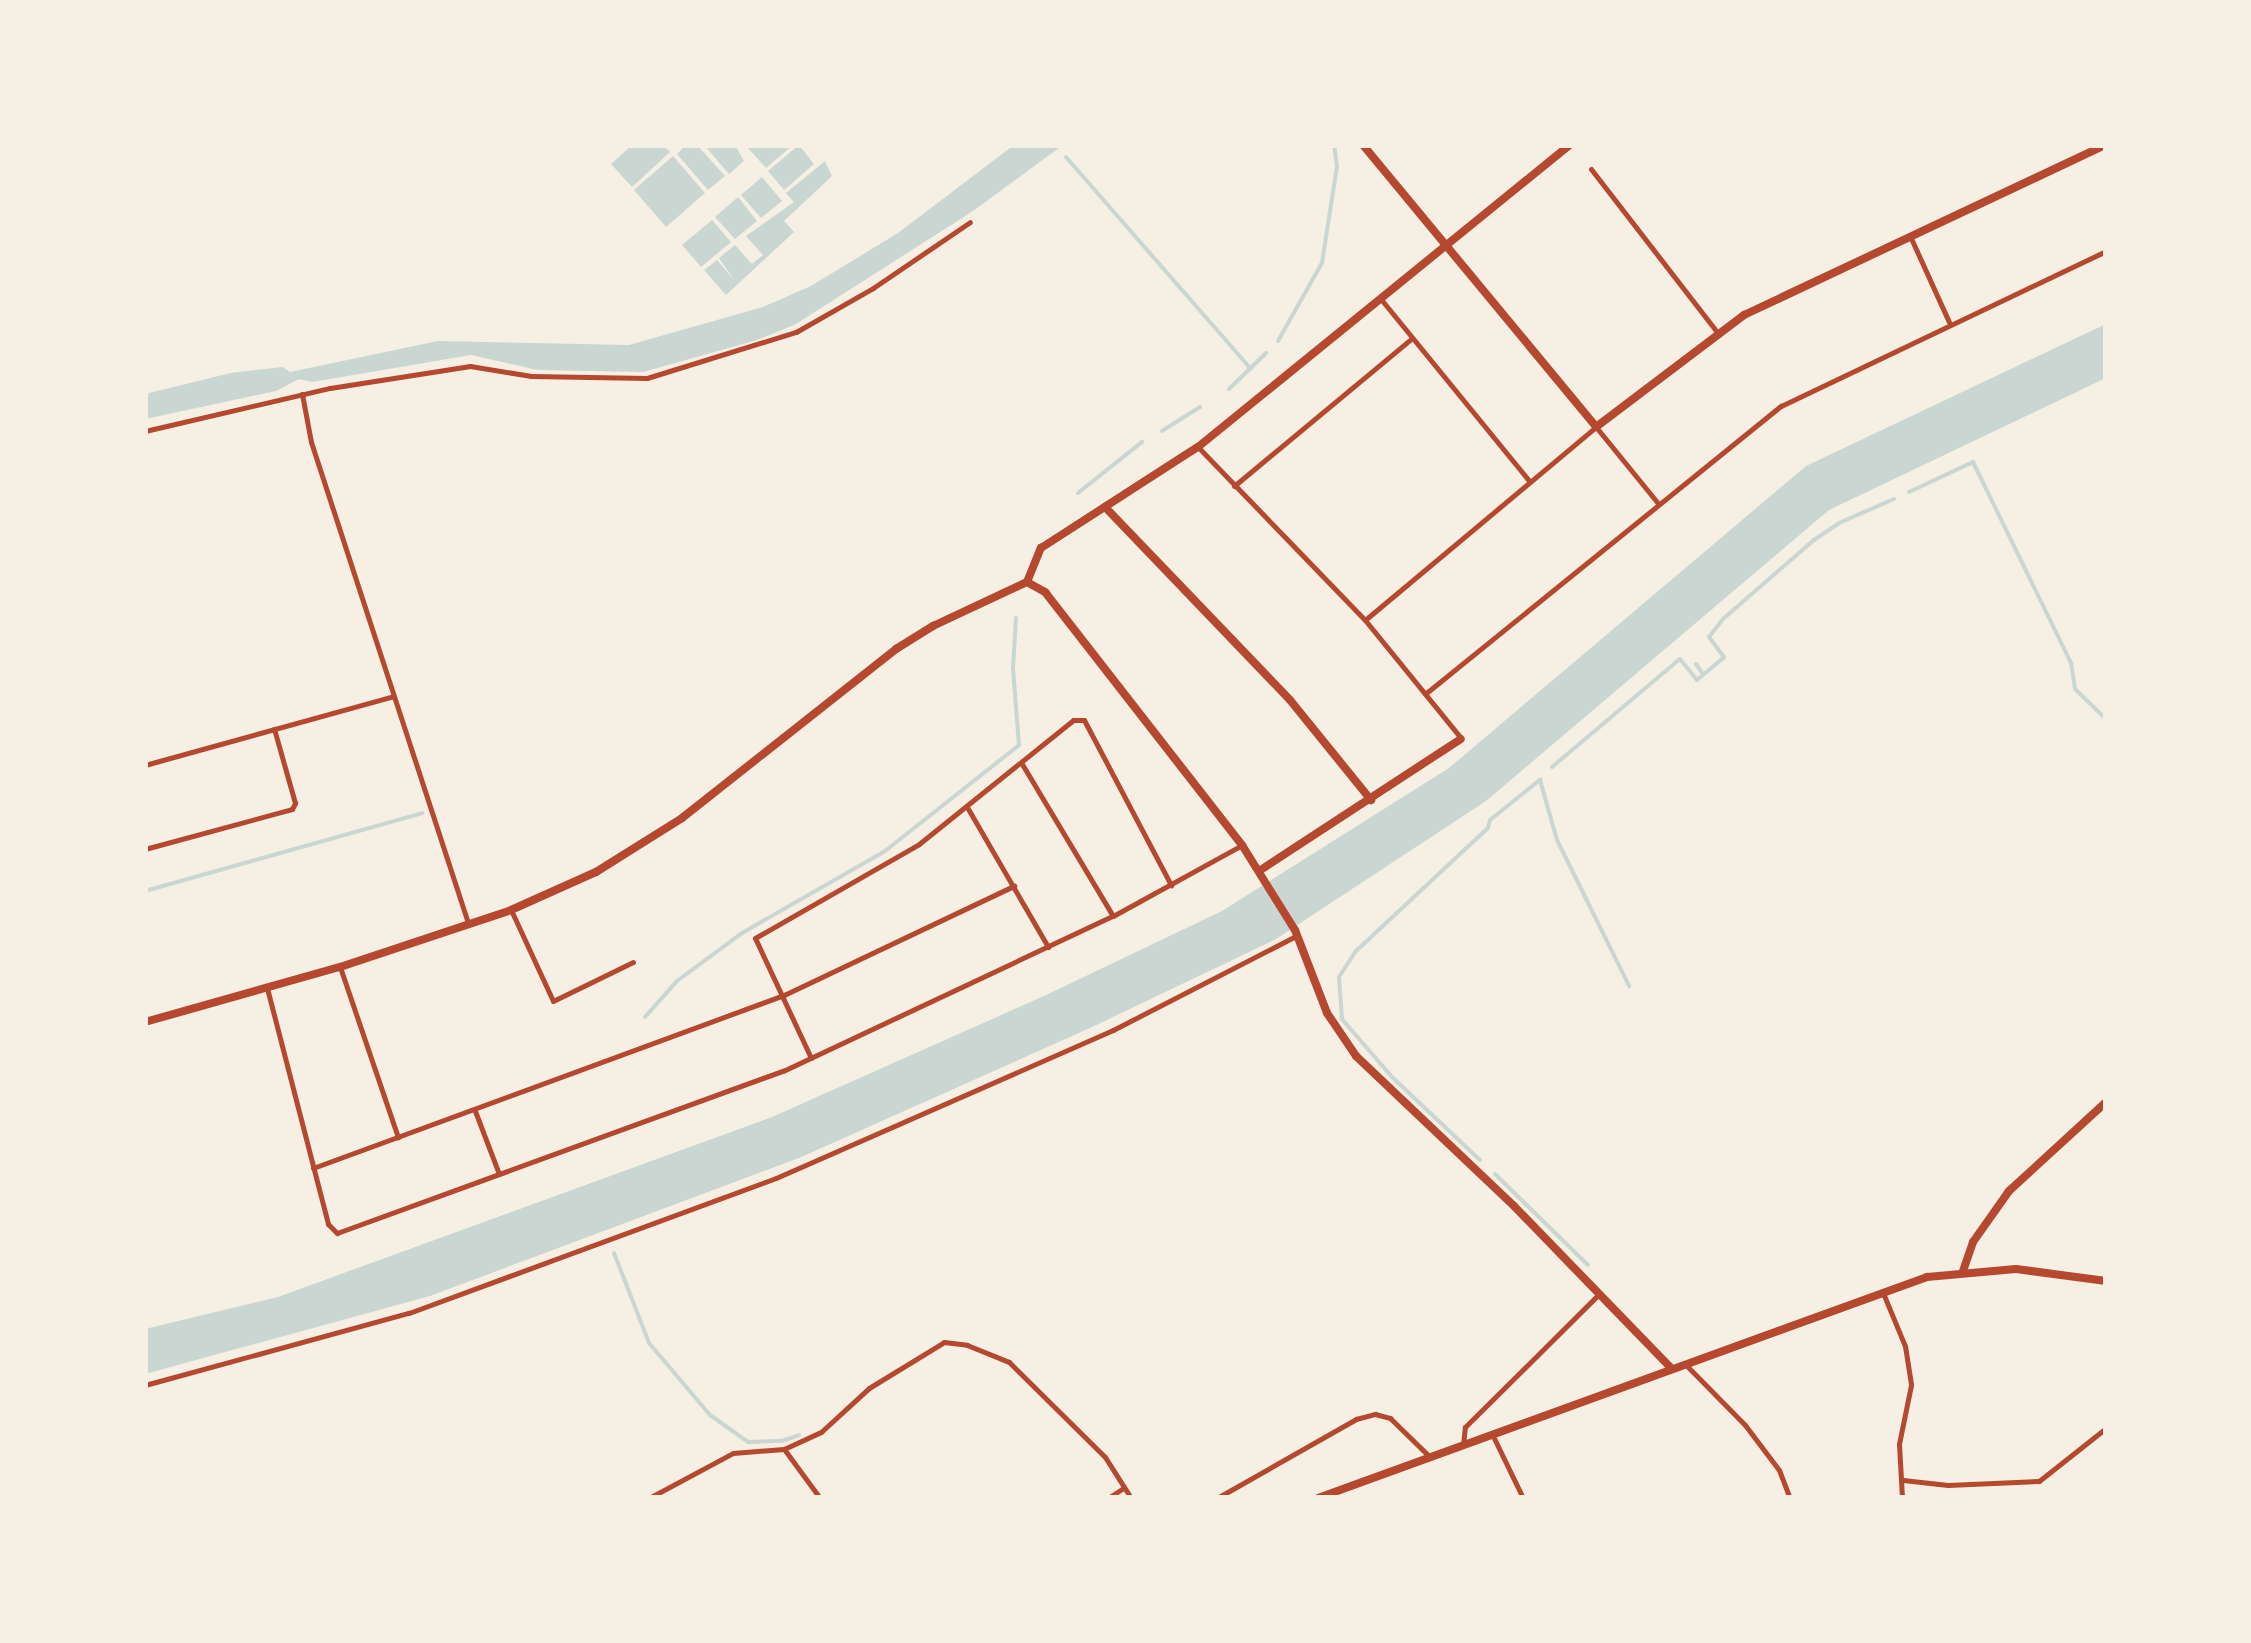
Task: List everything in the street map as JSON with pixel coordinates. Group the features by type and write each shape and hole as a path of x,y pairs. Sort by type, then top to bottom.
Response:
{"street":[{"path":"1364,145 1657,502"},
{"path":"145,1022 340,967 512,910 596,872 640,846 896,649 933,626 1027,582 1042,548 1198,447 1570,145"},
{"path":"1365,620 1596,427 1717,332 1763,304 2106,145"},
{"path":"1591,169 1717,332"},
{"path":"145,432 302,394 470,366 531,376 647,378 796,332 873,288 970,222"},
{"path":"1910,236 1949,322"},
{"path":"1425,694 1780,406 1949,322 2106,251"},
{"path":"1379,297 1530,482"},
{"path":"1234,486 1412,338"},
{"path":"302,394 311,442 468,924"},
{"path":"1198,447 1365,620 1461,738 1261,874"},
{"path":"1105,508 1290,700 1371,800"},
{"path":"1027,582 1045,592 1242,845 1296,933 1327,1013 1356,1056 1671,1368"},
{"path":"145,765 394,696"},
{"path":"810,1058 755,938 919,844 1073,720 1084,720 1172,886"},
{"path":"145,850 292,809 295,802 274,729"},
{"path":"1022,764 1113,916"},
{"path":"967,806 1048,947"},
{"path":"267,988 328,1224 336,1232 810,1058 1113,916 1242,845"},
{"path":"313,1168 784,995 1014,886"},
{"path":"512,910 553,1001 633,962"},
{"path":"145,1385 410,1313 759,1185 1113,1030 1296,933"},
{"path":"340,967 398,1137"},
{"path":"1963,1271 1972,1242 2009,1191 2106,1102"},
{"path":"474,1110 498,1174"},
{"path":"1318,1498 1882,1290 1963,1271 2031,1270 2106,1280"},
{"path":"1882,1290 1906,1346 1912,1385 1898,1444 1902,1498"},
{"path":"1462,1444 1465,1427 1600,1294"},
{"path":"650,1498 733,1454 784,1449 820,1432 869,1388 944,1342 1009,1362 1105,1457 1130,1498"},
{"path":"1684,1362 1745,1424 1779,1470 1790,1498"},
{"path":"1216,1498 1356,1419 1375,1414 1390,1418 1430,1457"},
{"path":"1903,1480 1948,1485 2039,1482 2106,1428"},
{"path":"1492,1434 1523,1498"},
{"path":"784,1449 820,1498"},
{"path":"1108,1498 1122,1489"}],"shaded area":[{"path":"632,145 663,145 670,152 632,187 611,164"},
{"path":"686,145 697,145 725,176 708,190 677,154"},
{"path":"704,145 735,145 744,161 729,174"},
{"path":"745,145 793,145 766,168"},
{"path":"799,145 814,164 784,190 768,171"},
{"path":"1014,145 1063,145 973,211 796,324 757,340 643,372 538,370 471,355 312,382 299,379 276,391 145,419 145,394 231,373 283,367 290,372 438,341 629,345 763,307 811,286 898,233"},
{"path":"673,156 705,193 666,227 634,190"},
{"path":"825,161 832,176 784,221 794,232 726,295 704,270 717,260 734,280 719,258 735,245 752,264 763,255 746,236 794,202 786,193"},
{"path":"762,177 782,201 761,218 741,195"},
{"path":"738,197 757,221 735,239 715,217"},
{"path":"712,220 731,242 701,267 682,245"},
{"path":"2106,324 2106,378 1829,510 1486,801 1276,939 1090,1028 799,1158 430,1296 145,1374 145,1329 278,1297 772,1117 1044,996 1222,911 1449,768 1806,466"}],"waterway":[{"path":"1278,341 1322,263 1337,166 1334,145"},
{"path":"1066,157 1251,369"},
{"path":"1229,389 1266,353"},
{"path":"1162,431 1200,407"},
{"path":"1078,493 1142,442"},
{"path":"1909,492 1973,462 2071,663 2075,689 2106,719"},
{"path":"1552,767 1680,659 1697,680 1724,657 1709,637 1723,619 1814,540 1839,523 1894,499"},
{"path":"645,1017 677,981 742,933 885,851 1019,745 1013,668 1016,618"},
{"path":"1696,664 1703,674"},
{"path":"1480,1160 1392,1077 1342,1019 1339,977 1356,951 1488,828 1490,820 1541,779"},
{"path":"1540,780 1557,840 1629,986"},
{"path":"145,891 422,813"},
{"path":"1495,1174 1588,1265"},
{"path":"614,1253 649,1343 710,1415 748,1442 782,1441 799,1435"}]}
